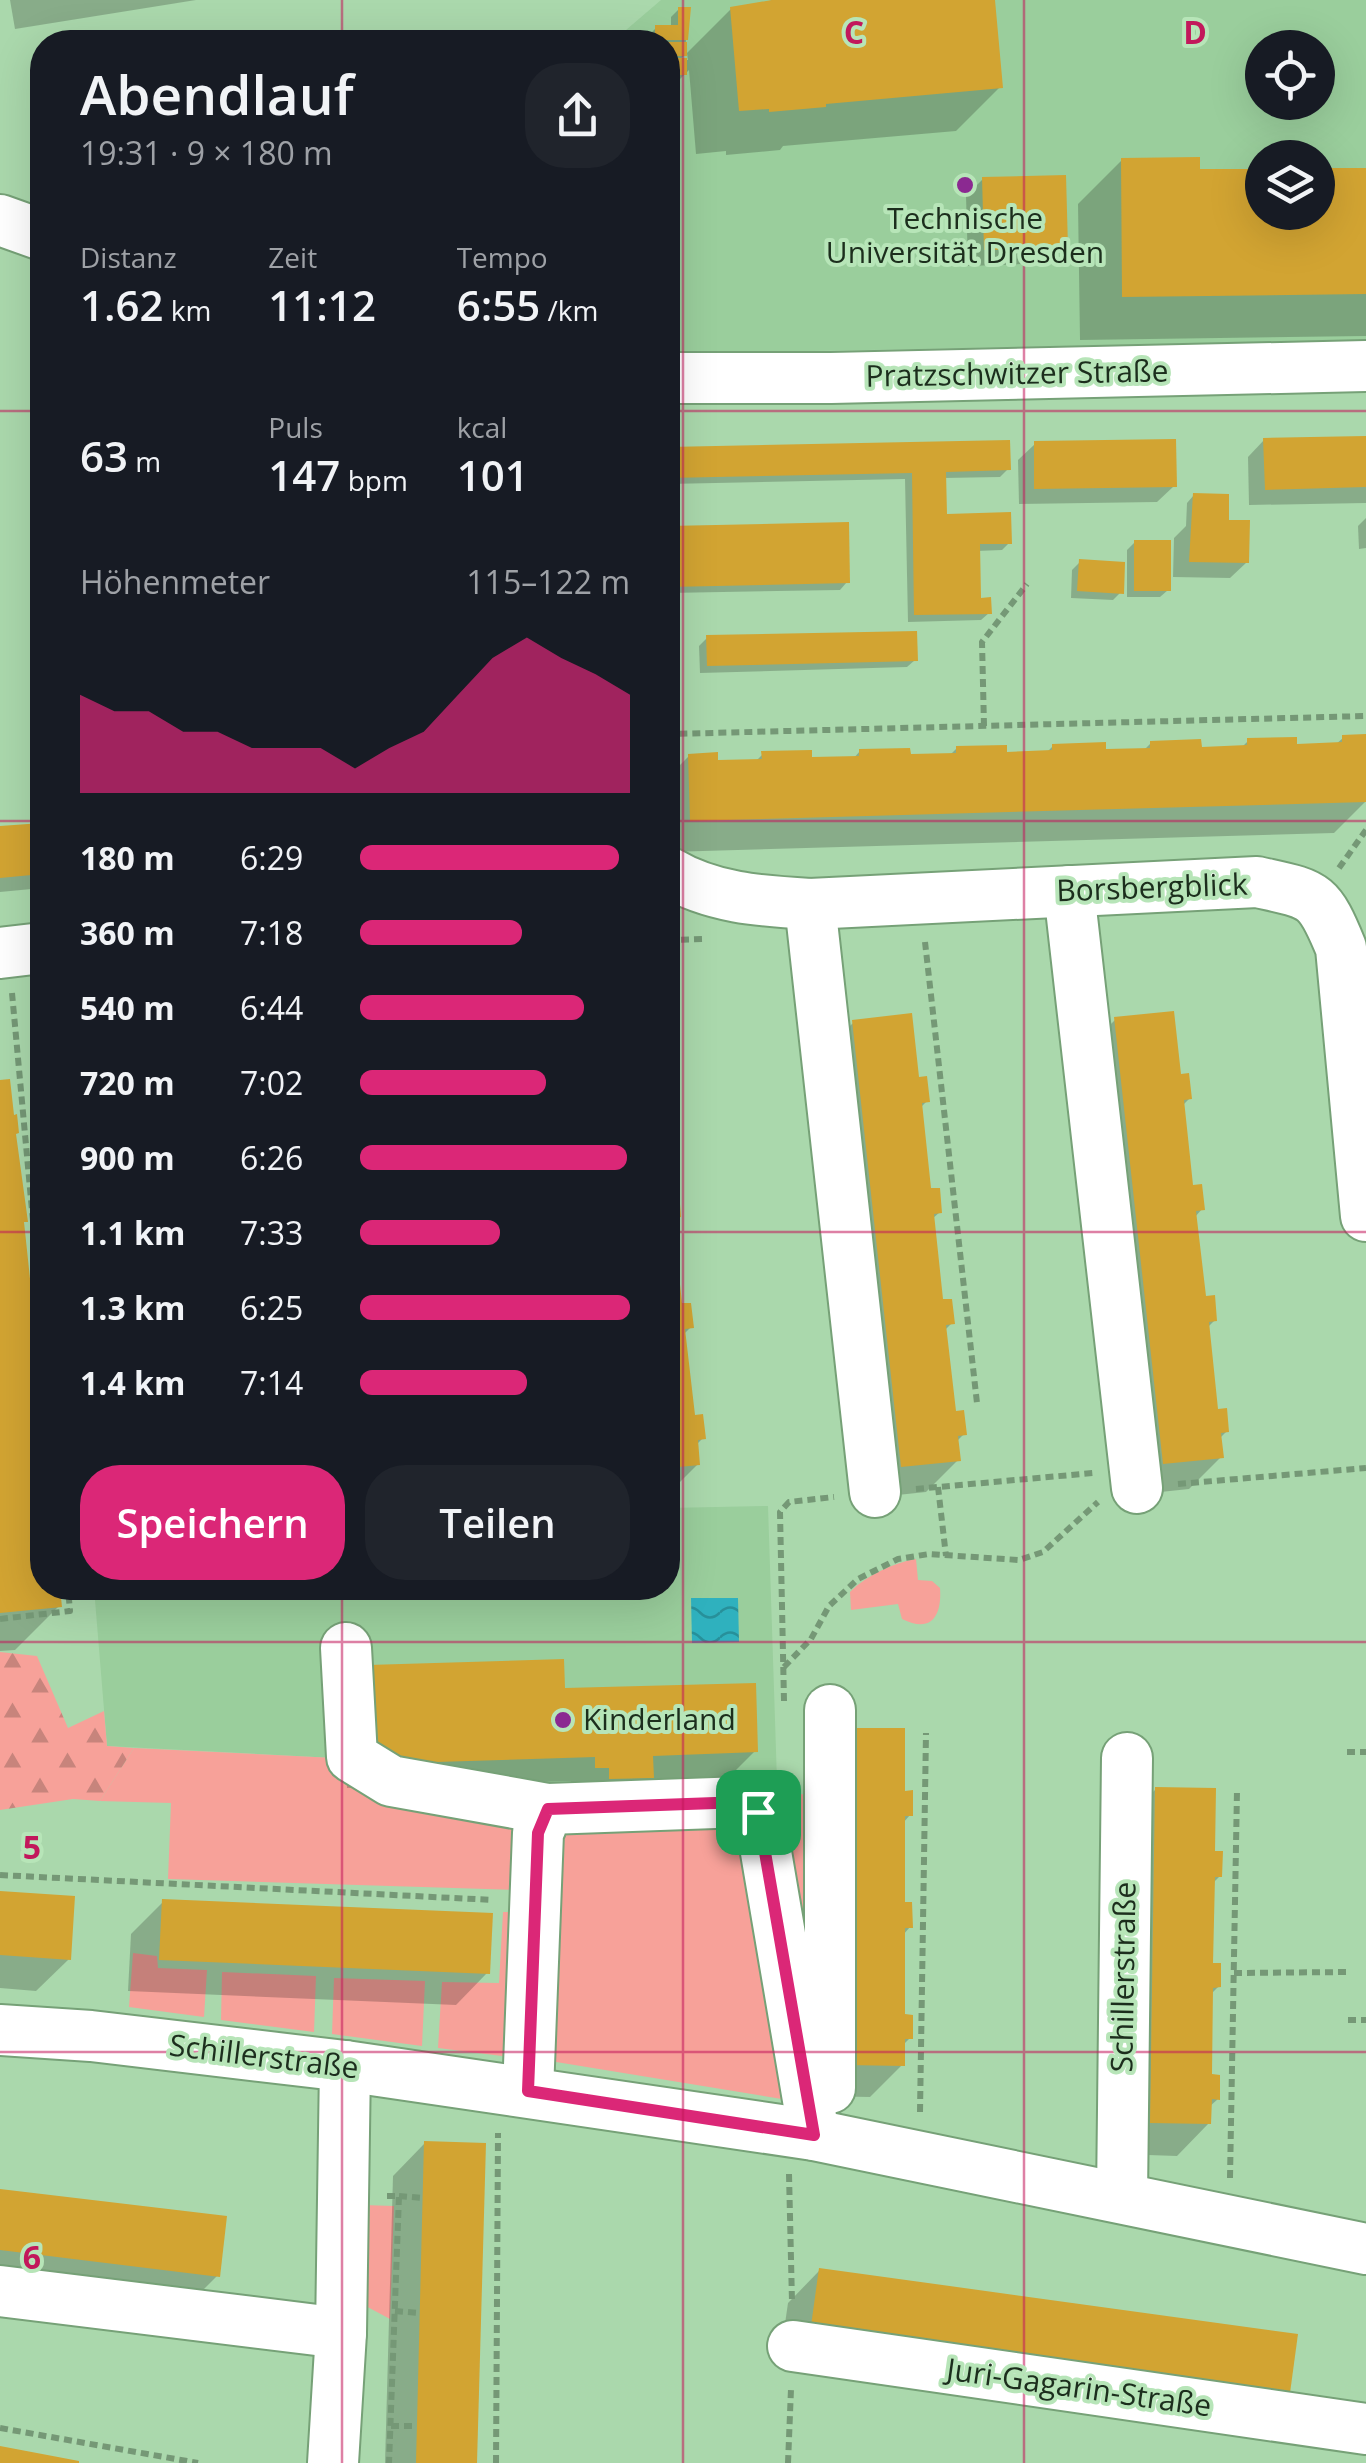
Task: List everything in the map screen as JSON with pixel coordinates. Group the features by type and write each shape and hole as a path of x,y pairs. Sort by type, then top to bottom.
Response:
{"street":[{"path":"0,220 30,231"},
{"name":"Pratzschwitzer Straße","path":"680,378 1366,366"},
{"name":"Borsbergblick","path":"680,879 742,900 810,904 1257,882 1304,892 1326,910 1341,948 1366,1216"},
{"path":"1068,892 1136,1478"},
{"path":"810,904 875,1492"},
{"path":"346,1648 352,1757 391,1781 548,1809 743,1802 758,1812 811,2134"},
{"path":"807,1708 811,2134"},
{"name":"Schillerstraße","path":"1122,2197 1127,1758"},
{"path":"513,2089 538,1833 548,1809"},
{"name":"Schillerstraße","path":"0,2030 91,2036 345,2066 811,2134 1366,2249"},
{"path":"333,2463 341,2333 345,2066"},
{"path":"0,2291 341,2333"},
{"name":"Juri-Gagarin-Straße","path":"793,2346 1366,2429"}],"path":[{"path":"984,726 982,642 1027,584"},
{"path":"680,734 1366,716"},
{"path":"920,898 977,1403"},
{"path":"17,951 30,1142"},
{"path":"807,1708 784,1667 780,1512 789,1502 938,1487 1366,1468"},
{"path":"784,1667 811,1640 829,1606 858,1579 898,1558 1019,1560 1043,1552 1098,1501 1136,1478"},
{"path":"938,1487 946,1556"},
{"path":"0,1618 70,1612 69,1600"},
{"path":"920,2156 926,1733"},
{"path":"1347,1752 1366,1752"},
{"path":"1229,2220 1236,1791"},
{"path":"0,1876 510,1901"},
{"path":"1234,1973 1348,1972"},
{"path":"1348,2020 1366,2020"},
{"path":"496,2463 513,2089"},
{"path":"788,2463 793,2346 811,2134"},
{"path":"399,2196 423,2198"},
{"path":"395,2311 420,2313"},
{"path":"390,2426 416,2426"},
{"path":"0,2428 198,2463"}],"shaded area":[{"name":"Technische Universität Dresden","path":"661,0 1366,0 1366,340 680,354 680,30 626,30"},
{"path":"768,1506 777,1781 511,1786 335,1758 107,1746 95,1600 680,1600 680,1508"}],"green space":[{"path":"916,1559 918,1580 932,1581 940,1588 937,1614 928,1623 902,1619 898,1604 851,1610 850,1592 857,1586 898,1563"},
{"path":"0,1652 37,1656 68,1728 104,1711 107,1746 134,1748 100,1801 73,1799 0,1810"},
{"path":"134,1748 335,1758 522,1817 519,1890 168,1879 171,1803 100,1801"},
{"path":"797,1794 820,1795 815,2031 779,1806 782,1801 796,1800"},
{"path":"736,1818 800,2102 544,2060 561,1827"},
{"path":"503,1912 522,1912 519,2058 438,2048 442,1982 499,1983"},
{"path":"133,1953 157,1956 158,1968 207,1970 204,2017 129,2007"},
{"path":"222,1972 316,1976 314,2032 221,2020"},
{"path":"334,1978 425,1981 422,2046 332,2034"},
{"path":"363,2205 394,2206 390,2319 362,2304"}],"water":[{"path":"691,1598 738,1598 739,1642 692,1643"}],"building":[{"path":"772,0 995,0 1003,88 769,112 739,111 730,7"},
{"path":"678,7 691,7 688,40 680,40 680,30 655,30 655,25 678,25"},
{"path":"680,42 687,42 687,56 680,56"},
{"path":"680,58 687,58 687,75 680,75"},
{"path":"1200,157 1200,169 1245,169 1245,230 1335,230 1335,168 1366,168 1366,294 1122,297 1121,158"},
{"path":"1066,175 1068,248 984,250 982,177"},
{"path":"1366,436 1366,487 1265,490 1263,438"},
{"path":"1176,439 1177,487 1034,489 1034,441"},
{"path":"1010,440 1011,470 946,472 947,514 1011,512 1012,544 980,544 981,598 991,597 992,614 914,615 912,473 680,478 680,447"},
{"path":"1193,493 1229,494 1229,520 1250,520 1249,563 1189,562"},
{"path":"849,522 850,583 680,587 680,526"},
{"path":"1134,540 1171,540 1171,591 1134,591"},
{"path":"1079,559 1125,562 1124,594 1077,591"},
{"path":"917,631 918,661 707,666 706,635"},
{"path":"1366,734 1366,802 690,821 688,754 718,752 718,760 762,759 761,751 812,750 812,757 859,756 859,749 910,748 911,754 956,753 956,746 1007,745 1007,752 1052,750 1052,744 1106,742 1106,749 1150,748 1150,741 1201,739 1202,747 1247,745 1247,738 1297,737 1297,744 1342,742 1342,735"},
{"path":"30,824 30,875 0,878 0,826"},
{"path":"1174,1011 1181,1074 1189,1073 1192,1099 1184,1100 1193,1185 1202,1184 1205,1210 1196,1211 1206,1296 1215,1295 1217,1321 1209,1322 1218,1409 1227,1408 1229,1432 1221,1433 1224,1458 1163,1464 1114,1017"},
{"path":"912,1013 919,1077 927,1076 930,1102 922,1103 931,1188 940,1188 942,1213 934,1214 943,1299 952,1299 955,1324 946,1325 956,1411 964,1410 967,1435 958,1436 961,1461 901,1467 852,1020"},
{"path":"10,1079 14,1115 17,1114 16,1134 28,1222 24,1222 30,1279 30,1600 61,1600 62,1607 0,1613 0,1080"},
{"path":"680,1284 682,1303 691,1303 694,1328 685,1329 695,1415 703,1414 706,1439 698,1440 700,1465 680,1467"},
{"name":"Kinderland","path":"564,1659 565,1688 756,1683 758,1752 653,1756 654,1778 609,1779 609,1768 595,1768 595,1757 370,1764 368,1665"},
{"path":"844,1728 905,1728 905,1791 913,1790 913,1816 905,1816 905,1902 912,1902 913,1928 905,1928 905,2014 913,2015 913,2039 905,2039 905,2066 844,2065"},
{"path":"1155,1787 1216,1788 1215,1851 1223,1851 1222,1877 1215,1877 1213,1963 1221,1963 1221,1987 1213,1988 1212,2074 1220,2075 1220,2100 1212,2099 1211,2124 1150,2123"},
{"path":"0,1891 75,1896 71,1960 0,1955"},
{"path":"162,1899 493,1913 490,1974 159,1960"},
{"path":"424,2141 486,2143 477,2463 416,2463"},
{"path":"0,2189 227,2216 220,2277 0,2250"},
{"path":"819,2268 1298,2334 1290,2393 811,2326"},
{"path":"0,2446 79,2461 79,2463 0,2463"}],"place":[{"name":"Technische Universität Dresden","path":"965,185"},
{"name":"Kinderland","path":"563,1720"}],"route":[{"path":"743,1802 758,1812 814,2135 528,2091 538,1833 548,1809 743,1802"}]}
